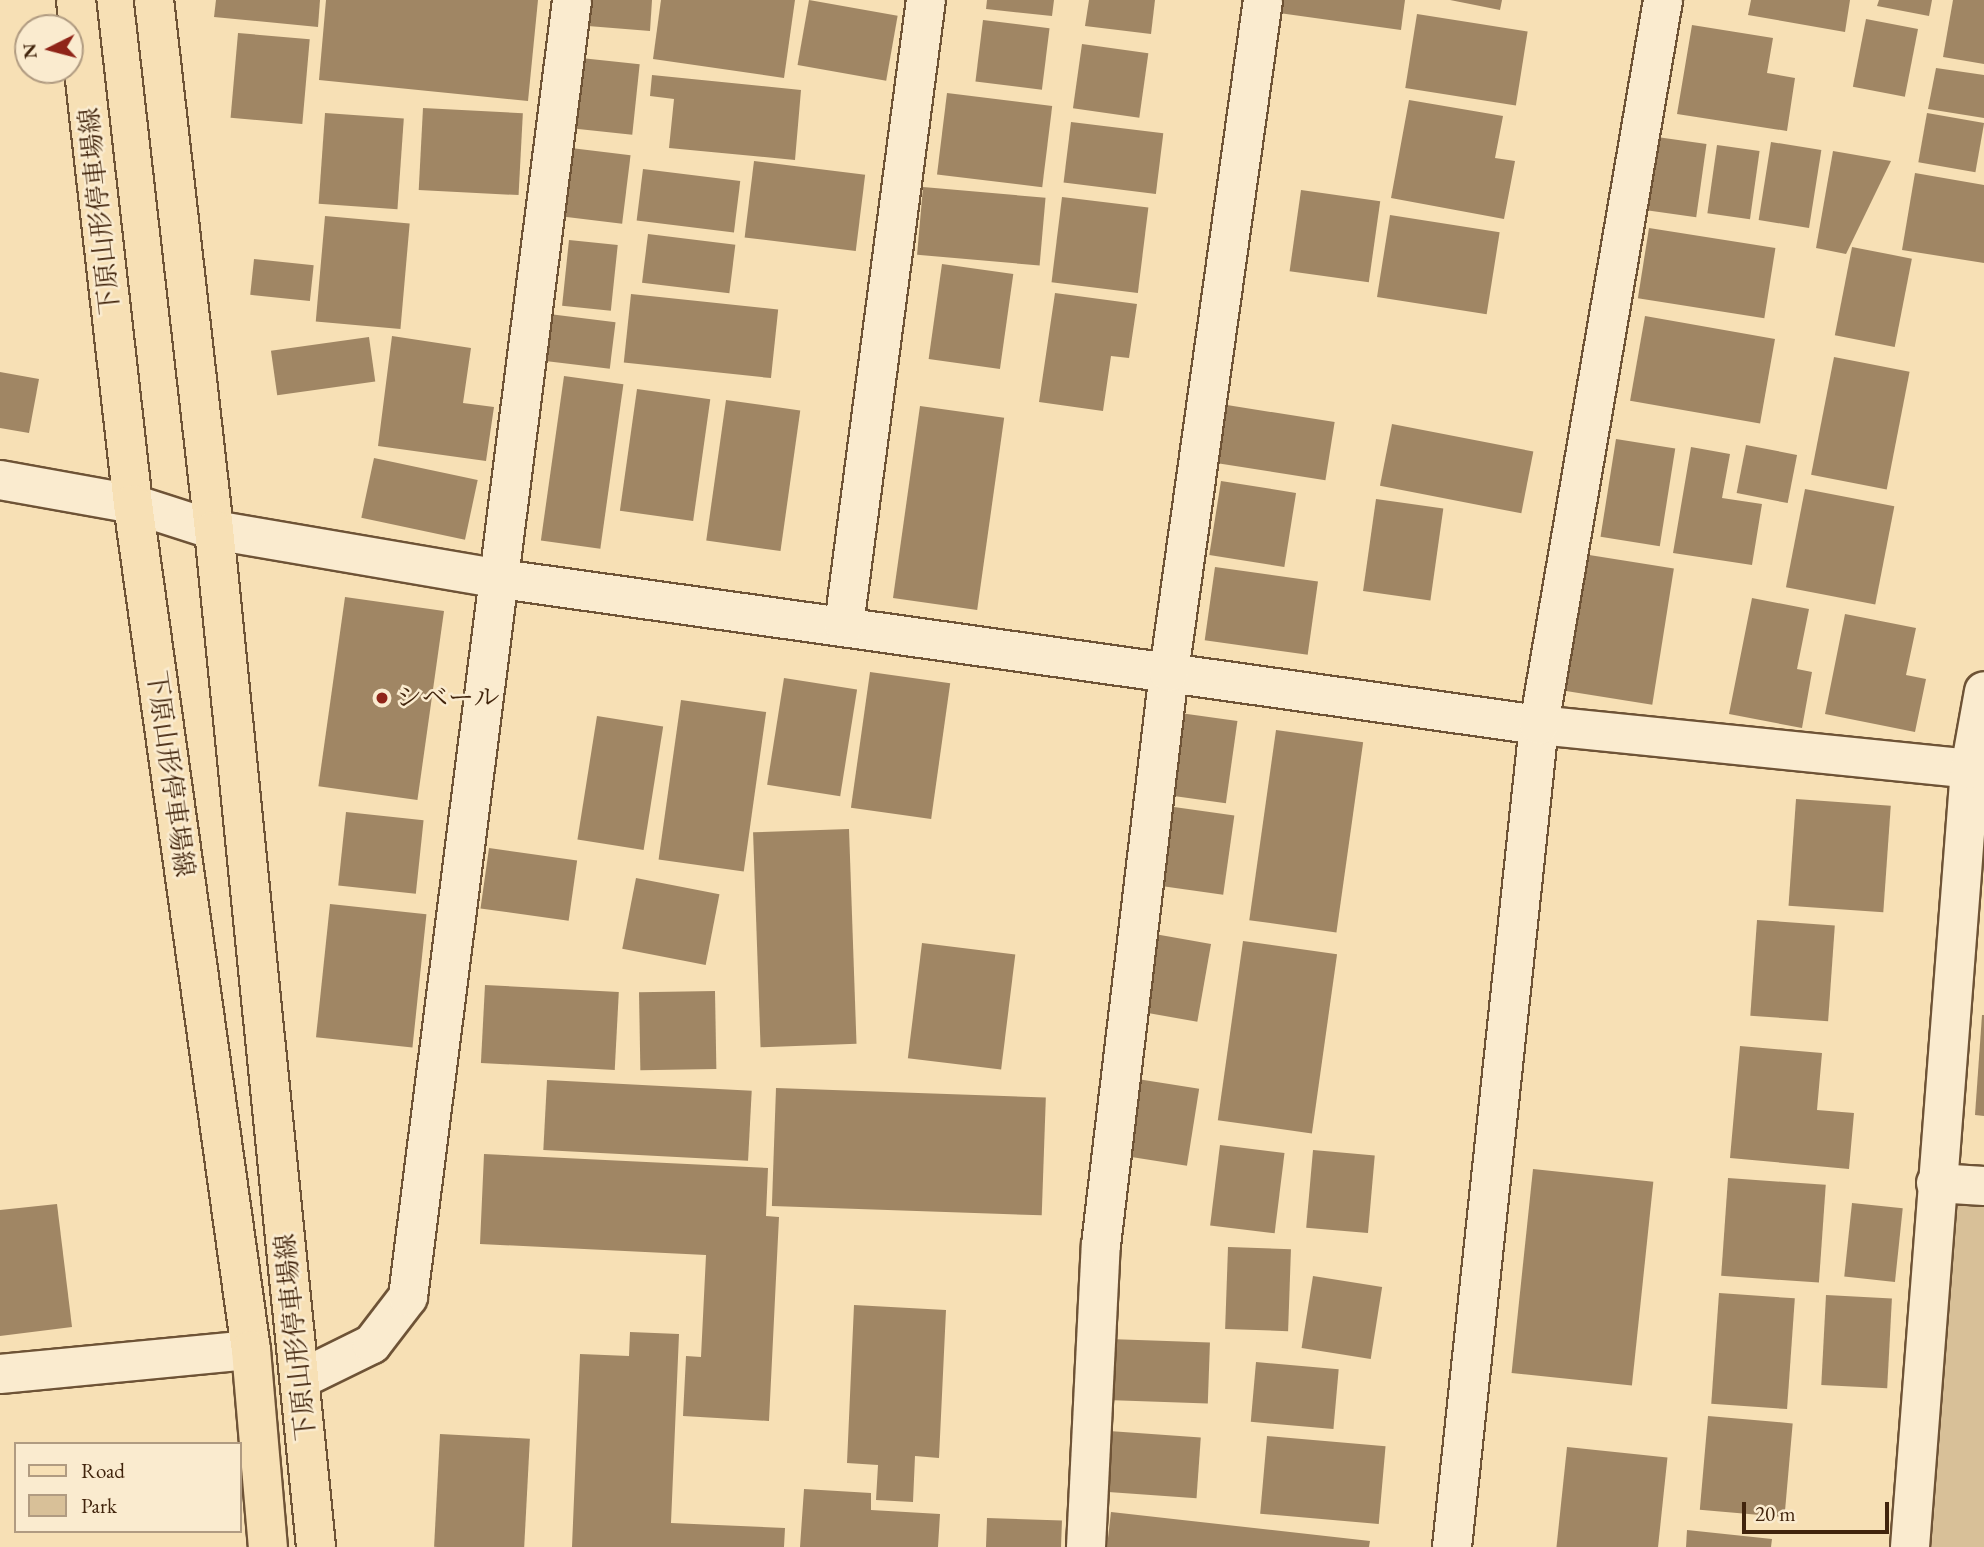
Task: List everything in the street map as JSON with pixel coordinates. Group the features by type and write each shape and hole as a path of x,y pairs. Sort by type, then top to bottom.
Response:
{"main road":[{"name":"下原山形停車場線","path":"76,0 132,504 251,1350 268,1547"},
{"name":"下原山形停車場線","path":"154,0 214,530 316,1547"}],"street":[{"path":"301,1379 372,1344 408,1297 501,579 572,0"},
{"path":"844,625 926,0"},
{"path":"1086,1547 1101,1245 1169,672 1263,0"},
{"path":"1452,1547 1539,725 1663,0"},
{"path":"0,480 132,504 214,530 501,579 844,625 1539,725 1977,769"},
{"path":"1910,1547 1936,1183 1984,691"},
{"path":"1936,1183 1984,1186"},
{"path":"0,1374 251,1350"}],"green space":[{"path":"1952,1198 1984,1200 1984,1547 1928,1547"}],"building":[{"path":"216,0 320,0 318,27 214,17"},
{"path":"326,0 538,0 528,101 319,80"},
{"path":"590,0 652,0 650,31 588,26"},
{"path":"661,0 795,0 784,78 653,59"},
{"path":"809,0 898,16 886,81 798,65"},
{"path":"987,0 1054,0 1052,16 986,9"},
{"path":"1089,0 1155,0 1151,34 1085,26"},
{"path":"1281,0 1405,0 1401,30 1279,13"},
{"path":"1450,0 1502,0 1500,10"},
{"path":"1751,0 1850,0 1845,32 1748,15"},
{"path":"1879,0 1932,0 1929,16 1877,6"},
{"path":"1953,0 1984,0 1984,64 1943,57"},
{"path":"1417,14 1528,32 1516,106 1405,88"},
{"path":"1866,19 1918,29 1905,97 1853,87"},
{"path":"983,20 1050,28 1042,90 975,82"},
{"path":"1692,25 1773,38 1767,73 1795,78 1787,131 1677,114"},
{"path":"238,33 310,39 302,124 231,118"},
{"path":"1082,44 1148,53 1139,118 1073,108"},
{"path":"581,58 640,64 632,135 574,129"},
{"path":"1936,68 1984,75 1984,118 1928,109"},
{"path":"652,75 801,90 795,160 669,148 674,99 650,96"},
{"path":"947,93 1052,106 1042,187 937,174"},
{"path":"1409,100 1503,116 1495,158 1515,161 1504,219 1391,198"},
{"path":"423,108 523,113 519,195 419,190"},
{"path":"325,113 404,119 397,209 319,204"},
{"path":"1927,113 1984,123 1975,172 1918,162"},
{"path":"1071,122 1163,133 1156,194 1064,183"},
{"path":"1657,137 1707,144 1696,217 1647,210"},
{"path":"1771,142 1821,150 1809,228 1759,220"},
{"path":"1717,145 1760,151 1750,219 1707,213"},
{"path":"571,148 631,155 622,224 563,216"},
{"path":"1833,151 1891,161 1846,254 1816,248"},
{"path":"754,161 865,175 856,251 745,237"},
{"path":"643,169 740,181 734,233 637,221"},
{"path":"1915,173 1984,185 1984,263 1902,250"},
{"path":"923,187 1046,198 1040,265 917,255"},
{"path":"1301,190 1380,201 1369,282 1290,271"},
{"path":"1062,197 1148,208 1138,293 1052,282"},
{"path":"1390,215 1500,232 1487,314 1377,297"},
{"path":"325,216 410,223 400,329 316,322"},
{"path":"1649,228 1775,248 1764,318 1638,298"},
{"path":"648,234 735,245 729,293 642,283"},
{"path":"569,240 618,245 611,311 562,306"},
{"path":"1852,247 1912,259 1895,347 1835,335"},
{"path":"254,259 314,265 310,301 250,295"},
{"path":"942,264 1013,274 1000,369 929,359"},
{"path":"1055,293 1137,304 1129,358 1111,356 1103,411 1039,402"},
{"path":"631,294 778,309 771,378 624,363"},
{"path":"549,314 616,322 610,369 543,361"},
{"path":"1645,316 1775,339 1760,424 1630,401"},
{"path":"392,336 471,348 463,403 494,407 486,461 378,446"},
{"path":"369,337 375,382 277,395 271,351"},
{"path":"1834,357 1910,372 1887,489 1811,475"},
{"path":"0,372 39,379 29,433 0,428"},
{"path":"564,376 623,384 600,549 541,540"},
{"path":"637,389 710,399 693,521 620,511"},
{"path":"726,400 800,410 781,551 706,541"},
{"path":"1227,405 1335,422 1325,480 1218,463"},
{"path":"920,406 1004,418 977,610 893,598"},
{"path":"1392,424 1533,451 1521,513 1380,486"},
{"path":"1616,439 1675,448 1660,546 1601,537"},
{"path":"1746,445 1797,455 1788,503 1737,493"},
{"path":"1691,447 1730,454 1722,498 1762,504 1752,565 1673,553"},
{"path":"374,458 478,480 465,540 361,518"},
{"path":"1221,481 1296,493 1284,567 1209,555"},
{"path":"1805,489 1894,506 1875,605 1786,587"},
{"path":"1376,499 1443,508 1430,601 1363,591"},
{"path":"1583,554 1674,568 1652,705 1561,690"},
{"path":"1215,567 1318,581 1308,655 1205,640"},
{"name":"シベール","path":"345,597 444,611 417,800 318,786"},
{"path":"1752,598 1809,609 1797,669 1812,672 1802,728 1729,714"},
{"path":"1845,614 1916,628 1906,675 1926,679 1915,732 1825,714"},
{"path":"870,672 950,683 931,819 851,808"},
{"path":"784,678 857,690 840,796 767,785"},
{"path":"681,700 766,712 744,871 659,859"},
{"path":"1180,713 1237,721 1226,803 1168,795"},
{"path":"597,716 663,726 644,850 577,839"},
{"path":"1276,730 1363,742 1336,932 1249,920"},
{"path":"1796,799 1891,806 1883,912 1789,906"},
{"path":"1167,806 1234,815 1223,895 1156,885"},
{"path":"346,812 424,820 416,894 338,886"},
{"path":"849,829 857,1044 761,1047 753,832"},
{"path":"489,848 577,860 569,921 481,908"},
{"path":"636,878 719,894 706,965 622,949"},
{"path":"330,904 426,914 412,1047 316,1037"},
{"path":"1757,920 1835,925 1828,1021 1750,1016"},
{"path":"1149,933 1211,944 1197,1022 1135,1011"},
{"path":"1243,941 1337,954 1312,1133 1218,1120"},
{"path":"922,943 1015,954 1001,1070 908,1058"},
{"path":"485,985 619,992 615,1070 481,1063"},
{"path":"715,991 716,1069 640,1070 639,992"},
{"path":"1984,1015 1984,1116 1975,1115"},
{"path":"1740,1046 1822,1053 1817,1110 1854,1113 1849,1169 1730,1158"},
{"path":"1131,1078 1199,1089 1187,1166 1119,1155"},
{"path":"547,1080 752,1091 748,1161 543,1150"},
{"path":"776,1088 1046,1097 1042,1215 772,1206"},
{"path":"1220,1145 1285,1153 1275,1233 1210,1225"},
{"path":"1313,1150 1375,1155 1368,1233 1306,1228"},
{"path":"484,1154 768,1168 766,1216 779,1217 769,1421 683,1416 686,1356 701,1357 706,1255 480,1244"},
{"path":"1533,1169 1653,1182 1632,1386 1512,1373"},
{"path":"1728,1178 1826,1185 1819,1283 1721,1276"},
{"path":"1852,1203 1903,1208 1895,1282 1844,1277"},
{"path":"57,1204 72,1327 0,1336 0,1210"},
{"path":"1228,1247 1291,1249 1288,1331 1225,1329"},
{"path":"1313,1276 1382,1287 1371,1359 1302,1348"},
{"path":"1719,1293 1795,1298 1787,1409 1711,1404"},
{"path":"1826,1295 1892,1298 1887,1388 1821,1385"},
{"path":"854,1305 946,1310 939,1458 915,1456 913,1502 876,1500 878,1465 847,1463"},
{"path":"630,1332 679,1334 671,1523 785,1528 784,1547 572,1547 580,1354 629,1356"},
{"path":"1109,1339 1210,1343 1208,1403 1107,1400"},
{"path":"1256,1362 1339,1369 1333,1429 1251,1422"},
{"path":"1708,1416 1793,1423 1784,1517 1700,1510"},
{"path":"1109,1431 1201,1437 1197,1498 1105,1492"},
{"path":"440,1434 530,1439 524,1547 434,1547"},
{"path":"1267,1436 1386,1446 1379,1524 1260,1514"},
{"path":"1567,1447 1667,1458 1658,1547 1556,1547"},
{"path":"804,1489 871,1493 871,1510 940,1514 938,1547 800,1547"},
{"path":"1111,1512 1370,1541 1369,1547 1107,1547"},
{"path":"987,1518 1062,1521 1061,1547 986,1547"},
{"path":"1687,1530 1772,1539 1771,1547 1686,1547"}],"place":[{"name":"シベール","path":"382,698"}]}
